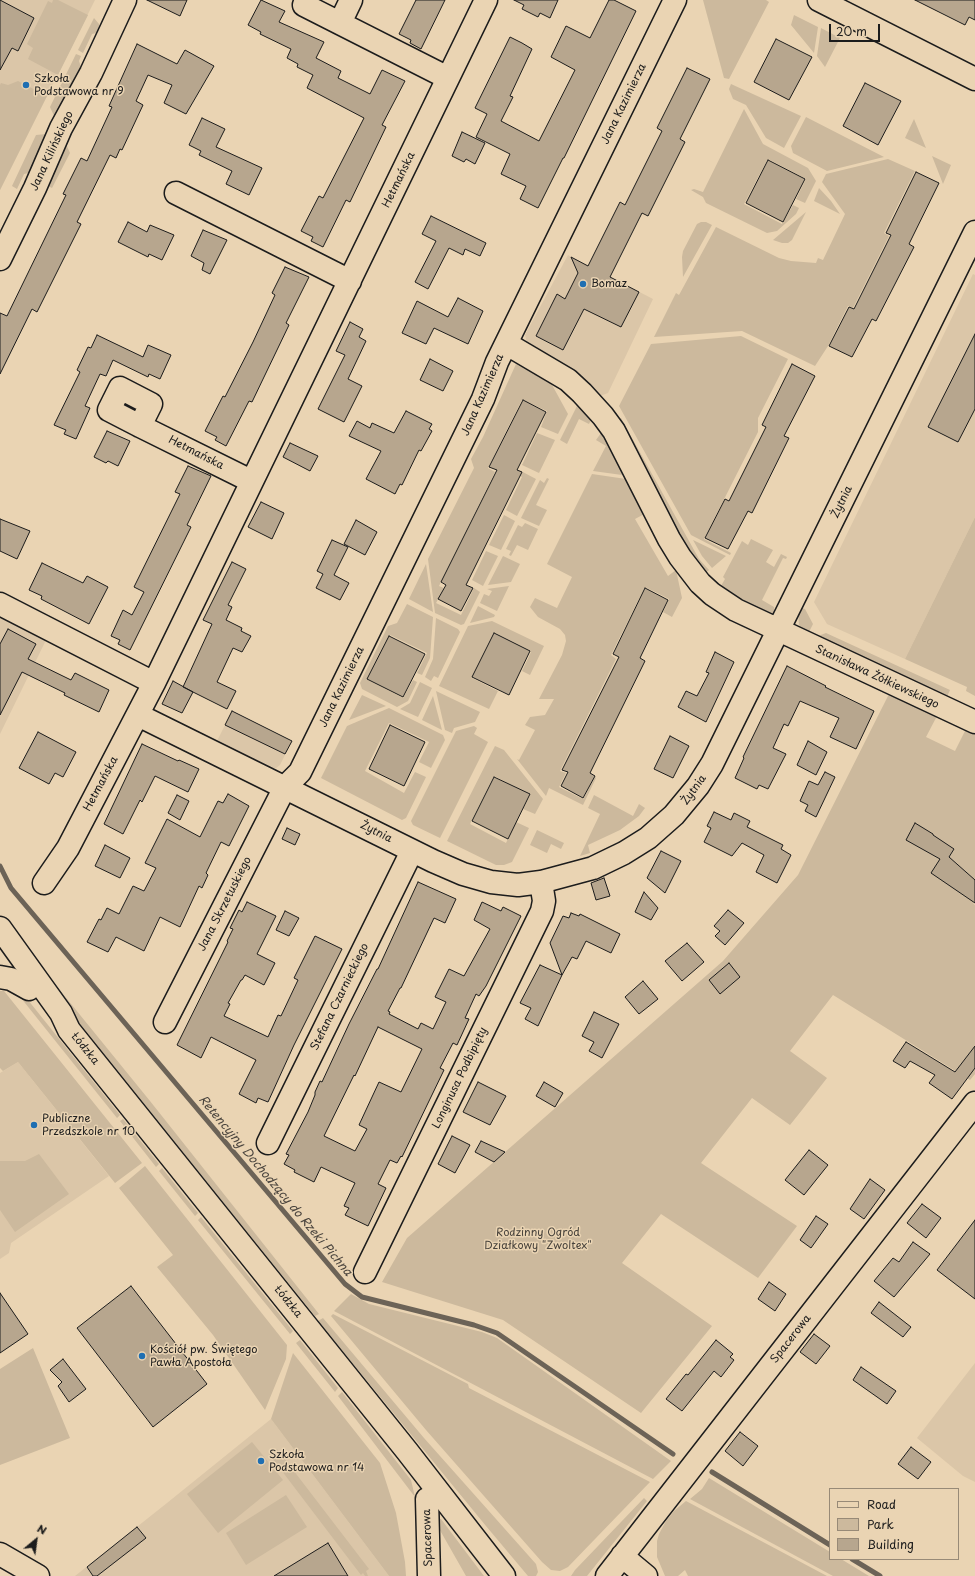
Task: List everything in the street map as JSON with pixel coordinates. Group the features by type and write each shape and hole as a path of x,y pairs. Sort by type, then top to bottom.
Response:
{"street":[{"name":"Jana Kilińskiego","path":"0,259 35,188 61,128 91,73 125,0"},
{"path":"306,0 304,5 448,78"},
{"path":"340,23 351,0"},
{"name":"Hetmańska","path":"44,883 68,848 138,715 486,0"},
{"name":"Jana Kazimierza","path":"285,786 300,772 483,399 497,362 675,0"},
{"path":"819,0 844,6 975,79"},
{"path":"176,193 350,281"},
{"name":"Żytnia","path":"138,715 285,786 412,851 463,874 491,882 518,885 541,882 593,868 624,853 648,838 686,803 712,764 975,232"},
{"name":"Stanisława Żółkiewskiego","path":"507,344 568,380 603,416 614,431 669,539 680,557 700,583 712,594 736,610 779,631 975,722"},
{"name":"Hetmańska","path":"140,426 251,481"},
{"path":"0,604 154,683"},
{"name":"Jana Skrzetuskiego","path":"165,1022 285,786"},
{"name":"Stefana Czarnieckiego","path":"268,1143 412,851"},
{"name":"Longinusa Podbipięty","path":"365,1272 542,911 544,901 541,882"},
{"name":"Łódzka","path":"0,930 60,1012 69,1030 407,1451 504,1576"},
{"name":"Łódzka","path":"0,951 48,1013 69,1030"},
{"path":"0,977 11,979 29,989"},
{"name":"Spacerowa","path":"606,1576 975,1103"},
{"name":"Spacerowa","path":"427,1499 429,1576"},
{"path":"0,1554 38,1576"},
{"path":"622,1556 646,1576"}],"shaded area":[{"name":"Szkoła Podstawowa nr 9","path":"0,0 95,0 0,190"},
{"path":"568,255 653,299 608,393 600,396 568,367 527,343 525,335"},
{"path":"973,274 975,275 975,517 905,659 827,624 814,602"},
{"path":"2,615 47,638 0,734 0,619"},
{"path":"232,711 292,741 280,765 276,768 267,768 216,743"},
{"name":"Publiczne Przedszkole nr 10","path":"18,1062 109,1176 11,1243 9,1253 0,1259 0,1073"},
{"path":"975,1363 975,1482 963,1476 917,1438"},
{"name":"Szkoła Podstawowa nr 14","path":"271,1419 389,1576 75,1576 167,1503"}],"green space":[{"path":"53,0 58,0 88,15 58,75 28,59 33,48 27,44 48,1 52,3"},
{"path":"703,0 766,0 769,2 729,79 724,78"},
{"path":"794,15 818,27 814,53 791,25"},
{"path":"94,18 99,24 100,32 92,34 83,53 78,50"},
{"path":"821,28 840,38 825,67 817,56"},
{"path":"76,54 81,56 79,61 82,70 59,108 55,118 50,107"},
{"path":"18,81 47,96 0,190 0,85 1,83 8,85"},
{"path":"731,84 801,116 784,148 766,138 746,105 733,99 729,89"},
{"path":"744,109 763,144 808,168 816,181 805,203 796,199 806,179 768,159 744,204 782,224 793,205 799,208 796,214 777,231 767,233 706,203 703,197 691,190 694,189 703,192"},
{"path":"806,117 884,157 827,171 793,153 791,146"},
{"path":"914,119 926,148 905,138"},
{"path":"47,134 40,149 33,172 24,174 17,189 12,186 36,135"},
{"path":"66,144 70,153 52,188 46,185"},
{"path":"932,156 951,165 943,184"},
{"path":"888,159 915,171 884,233 889,236 853,308 848,306 828,346 815,366 742,331 654,337 676,293 679,295 716,227 779,258 791,261 816,263 818,258 823,260 845,214 822,182 826,174"},
{"path":"819,188 831,201 840,214 814,201"},
{"path":"806,212 792,240 788,243 782,243 773,240"},
{"path":"706,222 712,225 683,277 683,251 697,224"},
{"path":"741,336 788,359 758,418 758,432 704,539 731,553 730,555 691,535 619,406 651,344"},
{"path":"516,364 551,383 568,414 558,434 541,427 547,411 522,400 488,468 495,472 439,586 444,588 436,603 461,615 474,588 480,592 464,624 461,625 435,613 428,559 474,468 471,459 483,437"},
{"path":"580,400 592,417 589,424 579,419 567,444 560,440"},
{"path":"621,418 699,559 709,570 702,576 615,421"},
{"path":"537,433 555,440 539,473 522,465"},
{"path":"601,433 605,433 626,466 622,475 593,471 606,446 596,440"},
{"path":"519,470 536,479 517,516 506,510 522,477 517,474"},
{"path":"592,474 633,480 648,512 635,519 668,576 676,570 682,598 672,617 663,612 669,599 645,587 611,655 616,659 560,771 566,773 559,787 583,799 595,777 596,778 583,805 549,788 546,796 517,759 519,760 535,730 525,725 530,717 545,715 554,699 539,699 562,655 566,641 565,635 560,629 538,617 530,607 535,598 557,608 572,577 547,564"},
{"path":"547,478 549,479 536,505 547,510 539,526 521,518 540,480 544,483"},
{"path":"504,515 515,521 501,550 489,545"},
{"path":"975,517 975,696 966,691 967,687 905,659"},
{"path":"525,523 538,529 528,550 517,545 511,556 509,555 511,551 506,549 518,525 522,527"},
{"path":"751,539 773,550 766,562 774,567 781,554 787,557 786,559 783,558 762,600 774,607 774,616 718,591 725,579 723,577 742,541 748,545"},
{"path":"693,540 726,556 712,568 702,556"},
{"path":"486,551 498,556 483,586 472,580"},
{"path":"503,556 520,564 511,582 488,585"},
{"path":"426,564 433,612 409,599"},
{"path":"509,586 497,611 480,603 484,594 489,596 492,591 487,589"},
{"path":"407,604 433,617 430,658 422,675 417,673 427,653 390,635 367,679 403,698 413,680 417,682 408,701 397,707 362,689 360,683 388,626 397,623"},
{"path":"478,606 495,615 494,617 470,623"},
{"path":"800,607 805,609 813,624 807,636 799,625 798,612"},
{"path":"436,618 458,629 460,632 438,678 434,676 431,681 425,677 433,659"},
{"path":"492,621 544,646 530,675 522,671 531,652 494,634 472,678 498,691 489,709 439,686 468,626"},
{"path":"826,633 950,690 946,699 816,639 818,636"},
{"path":"420,682 432,688 418,717 400,709 410,703"},
{"path":"436,691 480,712 475,722 454,728 452,733 445,730"},
{"name":"Rodzinny Ogród Działkowy \"Zwoltex\"","path":"889,694 937,716 926,737 955,751 966,729 975,733 975,902 973,903 975,905 975,1074 970,1080 833,995 790,1051 827,1078 802,1110 790,1125 752,1098 701,1163 797,1226 758,1278 661,1214 622,1263 712,1326 641,1413 503,1320 382,1282 407,1238 723,961 798,875"},
{"path":"362,695 386,706 349,720"},
{"path":"433,696 442,730 422,720"},
{"path":"389,708 443,735 445,740 431,768 419,762 429,742 389,723 365,771 404,793 415,772 426,777 406,818 402,820 321,778 347,726"},
{"path":"474,726 477,728 474,734 488,742 440,838 413,825 411,821 456,731"},
{"path":"495,746 504,750 543,799 535,814 523,809 530,795 494,776 470,824 506,843 516,822 529,828 512,862 504,865 496,865 447,841"},
{"path":"594,795 633,816 639,804 645,808 639,816 620,830 588,845 590,853 580,856 600,814 588,808"},
{"path":"537,830 564,843 561,849 551,844 547,853 530,845"},
{"path":"50,978 319,1314 315,1316 132,1090 46,982"},
{"path":"0,991 4,991 142,1163 115,1183 18,1062 3,1071 0,1068"},
{"path":"24,995 120,1115 117,1118 21,998"},
{"path":"123,1119 159,1164 156,1167 120,1121"},
{"path":"39,1154 69,1194 15,1232 0,1210 0,1161 25,1161"},
{"path":"145,1166 287,1345 286,1359 265,1410 213,1335 157,1267 173,1255 119,1188"},
{"path":"162,1168 198,1213 195,1216 159,1171"},
{"path":"201,1217 293,1331 290,1334 198,1220"},
{"path":"351,1294 369,1304 482,1332 497,1338 671,1461 653,1479 334,1311"},
{"path":"333,1314 468,1384 469,1388 650,1482 568,1567 560,1571 551,1570 542,1562 426,1430 331,1316"},
{"path":"323,1318 424,1438 536,1564 538,1572 536,1576 528,1576 486,1526 318,1321"},
{"path":"300,1340 338,1388 335,1392 296,1343"},
{"path":"33,1348 70,1438 0,1465 0,1369"},
{"path":"293,1353 380,1463 396,1513 405,1562 406,1576 389,1576 271,1419"},
{"path":"342,1392 411,1480 415,1497 338,1396"},
{"path":"252,1442 283,1480 218,1533 187,1494"},
{"path":"277,1449 369,1569 366,1571 368,1576 365,1576 363,1573 361,1575 269,1454"},
{"path":"709,1478 829,1551 829,1560 843,1560 869,1576 833,1576 690,1499 702,1489"},
{"path":"286,1495 307,1527 246,1565 226,1533"},
{"path":"644,1498 647,1501 587,1576 571,1576 575,1570"},
{"path":"686,1501 827,1576 688,1576 685,1570 678,1576 665,1576 657,1557 657,1541 666,1521 674,1511"},
{"path":"437,1519 441,1519 484,1576 466,1576 437,1525"}],"building":[{"path":"0,0 34,18 18,51 12,48 0,70"},
{"path":"147,0 187,0 180,16"},
{"path":"261,0 285,11 279,22 324,42 316,58 341,71 338,78 370,94 382,70 405,81 382,125 386,127 350,202 346,200 323,247 311,241 313,237 301,231 319,196 323,198 364,118 307,88 313,75 297,67 298,64 287,58 291,49 260,34 261,32 248,25"},
{"path":"416,0 445,0 421,49 410,43 411,40 399,34"},
{"path":"514,0 558,0 550,18 540,13 538,17 522,9 524,5"},
{"path":"609,0 614,0 636,11 538,208 520,199 526,186 501,174 510,154 476,137 487,114 475,108 510,37 522,43 532,49 510,96 513,97 501,121 539,141 575,70 551,57 566,26 590,38"},
{"path":"915,0 975,0 975,20 969,17 965,25"},
{"path":"776,39 812,57 789,100 754,82"},
{"path":"137,44 177,64 185,50 214,66 186,114 164,103 172,85 148,75 136,101 143,105 122,150 120,149 116,158 110,155 77,222 81,224 37,312 32,309 0,374 0,313 7,316 66,195 63,194 81,158 87,161 112,107 109,106"},
{"path":"687,68 710,79 680,139 685,142 648,216 642,213 610,277 639,292 621,327 584,309 563,350 536,336 557,294 565,299 578,273 571,257 588,266 620,202 625,205 662,131 657,128"},
{"path":"865,83 901,101 878,145 843,126"},
{"path":"202,118 225,129 216,147 262,168 249,195 226,184 232,171 199,155 201,151 189,145"},
{"path":"462,132 485,143 475,164 466,159 464,162 452,156"},
{"path":"768,160 805,179 783,222 746,203"},
{"path":"916,172 939,183 909,244 914,247 876,321 872,319 852,357 829,346 849,307 854,309 891,235 886,233"},
{"path":"431,216 486,243 480,256 465,249 463,255 449,248 428,289 415,282 436,241 422,234"},
{"path":"128,222 147,232 150,225 174,235 162,260 149,254 148,257 118,242"},
{"path":"203,230 227,240 210,274 202,270 204,263 191,256"},
{"path":"285,267 309,277 286,323 289,325 252,402 249,401 226,446 215,440 217,437 205,431 223,396 225,397 253,342 275,295 272,293"},
{"path":"458,298 483,311 468,344 434,328 426,344 402,333 417,301 448,317"},
{"path":"350,322 363,329 359,337 366,341 348,379 362,386 344,422 318,409 345,355 336,351"},
{"path":"975,334 975,409 958,442 928,427"},
{"path":"97,335 143,357 148,345 171,355 160,379 149,374 148,377 113,360 106,376 100,374 85,406 90,408 76,439 64,434 66,430 54,425 80,372 77,370 88,347 91,348"},
{"path":"430,359 453,371 443,391 420,380"},
{"path":"792,364 815,376 784,436 789,438 752,513 748,511 728,549 705,538 725,499 729,501 766,427 762,425"},
{"path":"523,400 546,412 517,470 522,472 466,585 473,588 461,611 438,599 446,585 441,582 497,470 489,467"},
{"path":"406,411 432,424 429,429 432,431 421,451 419,450 402,485 400,484 395,494 366,479 381,451 349,436 357,421 370,428 372,423 394,433"},
{"path":"107,431 130,441 118,466 108,461 106,463 94,457"},
{"path":"290,443 318,456 310,471 283,457"},
{"path":"188,466 211,476 187,525 191,527 130,650 118,644 120,640 111,636 123,610 132,615 144,592 134,587 180,494 175,492"},
{"path":"261,502 284,513 272,539 248,527"},
{"path":"0,519 30,531 17,559 0,551"},
{"path":"356,520 377,532 365,555 344,544"},
{"path":"332,540 348,547 334,575 349,583 340,600 316,588 323,574 317,571"},
{"path":"232,562 246,569 228,605 232,607 226,620 242,628 241,631 251,636 242,652 233,648 217,682 236,691 227,709 183,687 212,624 203,620"},
{"path":"42,563 83,583 87,576 108,587 89,624 41,599 42,596 29,590"},
{"path":"645,588 668,600 640,658 645,661 590,773 595,776 583,798 561,786 568,772 562,770 619,657 613,654"},
{"path":"8,629 36,644 28,659 71,680 75,673 109,690 99,712 22,672 0,715 0,644"},
{"path":"494,633 530,651 509,695 472,677"},
{"path":"389,636 425,654 403,697 367,679"},
{"path":"715,652 734,662 706,722 678,707 686,691 697,696 709,673 706,672"},
{"path":"787,666 874,711 856,749 830,737 839,718 800,701 788,726 784,724 773,748 786,754 768,789 759,785 757,789 735,778 744,758 743,757"},
{"path":"173,681 193,692 182,713 162,704"},
{"path":"232,711 292,741 285,754 225,725"},
{"path":"390,725 425,742 404,786 369,769"},
{"path":"38,732 76,752 63,777 55,773 49,784 19,768"},
{"path":"670,736 689,746 673,778 654,769"},
{"path":"808,741 827,752 816,775 797,765"},
{"path":"142,744 199,769 188,792 155,776 142,802 140,800 123,834 104,824"},
{"path":"825,772 835,777 816,817 805,811 808,805 800,801 809,781 818,785"},
{"path":"494,777 530,794 508,839 472,821"},
{"path":"228,794 249,806 229,846 221,842 206,873 208,875 202,888 199,886 180,927 160,917 144,951 116,937 108,952 87,942 99,919 101,920 107,908 119,914 133,886 144,891 156,868 145,863 167,819 200,837 218,801 223,803"},
{"path":"177,795 189,801 180,820 168,813"},
{"path":"714,812 731,820 734,813 750,821 747,827 783,845 781,849 791,855 777,883 756,872 764,855 742,843 732,856 704,842 711,828 707,826"},
{"path":"915,823 954,849 949,857 975,880 975,903 931,873 940,859 906,840"},
{"path":"287,828 300,834 295,845 282,839"},
{"path":"105,845 130,858 120,878 95,866"},
{"path":"661,851 681,861 665,893 647,878"},
{"path":"604,878 610,896 596,900 591,883"},
{"path":"418,882 456,899 445,923 434,918 401,988 388,1011 390,1012 389,1014 418,1029 421,1023 433,1029 446,1002 435,997 449,969 464,976 490,929 474,920 482,902 501,911 503,907 521,916 486,986 479,996 476,994 465,1018 469,1019 457,1045 453,1043 440,1068 444,1070 402,1157 401,1156 397,1163 390,1160 378,1184 386,1188 368,1226 345,1215 349,1208 344,1206 355,1183 321,1167 314,1182 294,1172 295,1170 284,1164 289,1155 286,1154 308,1112 320,1081 322,1082 349,1024 378,969","holes":["378,1027 422,1049 401,1092 379,1082 359,1125 367,1129 355,1151 324,1136"]},
{"path":"644,892 658,908 651,920 635,912"},
{"path":"247,902 276,916 257,954 275,963 264,985 245,975 228,1003 230,1004 224,1016 268,1037 278,1015 281,1016 298,980 294,978 315,936 342,949 294,1045 268,1102 258,1098 256,1103 239,1094 256,1060 211,1037 201,1058 177,1045 228,942 227,941 233,929 230,928 239,910 242,912"},
{"path":"728,910 744,923 725,945 715,936 720,931 714,926"},
{"path":"285,911 299,918 289,936 276,930"},
{"path":"571,913 579,916 580,914 620,934 611,953 586,941 577,959 572,957 562,975 550,943 563,916 569,918"},
{"path":"687,943 704,962 682,981 665,961"},
{"path":"729,963 740,977 720,994 709,980"},
{"path":"540,965 562,975 538,1026 525,1019 531,1008 520,1003"},
{"path":"643,981 658,999 639,1014 625,997"},
{"path":"594,1012 619,1024 602,1058 589,1051 594,1042 582,1036"},
{"path":"906,1042 955,1072 975,1046 975,1068 952,1099 929,1083 935,1075 910,1061 905,1068 893,1061"},
{"path":"478,1082 506,1096 490,1125 463,1112"},
{"path":"544,1082 563,1093 555,1107 536,1096"},
{"path":"452,1136 470,1145 455,1173 438,1164"},
{"path":"481,1141 505,1152 494,1162 475,1152"},
{"path":"809,1150 828,1165 804,1195 785,1180"},
{"path":"870,1179 885,1190 864,1219 850,1209"},
{"path":"922,1204 941,1218 926,1238 907,1223"},
{"path":"816,1216 828,1224 811,1248 800,1240"},
{"path":"975,1220 975,1299 937,1270"},
{"path":"913,1242 930,1254 894,1297 874,1281 893,1258 899,1262"},
{"path":"769,1282 786,1294 775,1311 758,1299"},
{"name":"Kościół pw. Świętego Pawła Apostoła","path":"131,1286 207,1384 153,1427 77,1328"},
{"path":"0,1293 28,1334 0,1353"},
{"path":"879,1302 911,1327 903,1337 871,1313"},
{"path":"814,1334 830,1346 816,1364 800,1352"},
{"path":"716,1340 733,1354 730,1357 734,1360 721,1377 714,1371 682,1411 666,1399 686,1374 688,1375"},
{"path":"63,1359 86,1389 69,1402 58,1386 62,1382 50,1370"},
{"path":"861,1367 896,1391 887,1404 853,1380"},
{"path":"740,1432 758,1446 743,1466 725,1451"},
{"path":"911,1447 931,1462 918,1479 898,1464"},
{"path":"137,1527 146,1538 97,1576 93,1576 87,1567"},
{"path":"328,1543 348,1576 274,1576"}],"waterway":[{"name":"Retencyjny Dochodzący do Rzeki Pichna","path":"0,866 11,888 345,1284 362,1297 474,1325 497,1333 673,1454"},
{"name":"Retencyjny Dochodzący do Rzeki Pichna","path":"712,1472 829,1544"},
{"name":"Retencyjny Dochodzący do Rzeki Pichna","path":"854,1560 880,1576"}],"place":[{"name":"Szkoła Podstawowa nr 9","path":"26,85"},
{"name":"Bomaz","path":"583,284"},
{"name":"Publiczne Przedszkole nr 10","path":"34,1125"},
{"name":"Kościół pw. Świętego Pawła Apostoła","path":"142,1356"},
{"name":"Szkoła Podstawowa nr 14","path":"261,1461"}]}
